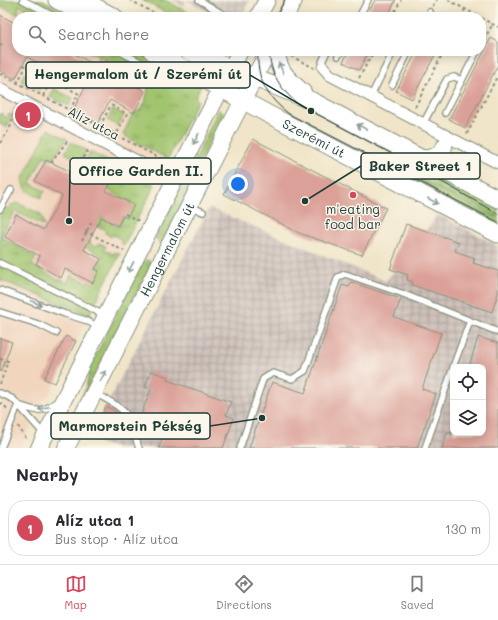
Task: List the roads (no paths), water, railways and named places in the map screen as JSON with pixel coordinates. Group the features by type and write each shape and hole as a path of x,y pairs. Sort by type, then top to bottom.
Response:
{"main road":[{"path":"57,0 80,12"},
{"path":"82,0 105,12"},
{"path":"288,12 294,0"},
{"path":"260,12 266,1"},
{"name":"Szerémi út","path":"161,56 498,234"},
{"path":"201,56 312,101 498,199"},
{"name":"Hengermalom út","path":"42,442 238,56"},
{"name":"Hengermalom út","path":"65,448 164,255 196,209 242,100 265,56"},
{"path":"279,56 277,58 282,73 312,101"},
{"path":"142,245 164,255"},
{"path":"42,442 65,448"}],"street":[{"path":"323,67 330,75 498,163"},
{"name":"Alíz utca","path":"0,89 175,181"},
{"path":"414,155 427,157 434,154 440,150 448,137"},
{"path":"448,137 445,159 448,165 478,189"}],"lane":[{"path":"23,0 46,12"},
{"path":"199,0 219,12"},
{"path":"362,12 368,0"},
{"path":"129,56 161,73"},
{"path":"323,67 322,62 325,56"},
{"path":"370,96 391,56"},
{"path":"392,85 406,56"},
{"path":"445,112 474,56"},
{"path":"423,124 447,79 454,77 462,80"},
{"path":"0,209 11,190"},
{"path":"0,263 103,322"},
{"path":"240,448 264,379 272,373 292,379 305,371 338,277 345,274 498,332"},
{"path":"0,290 65,314 85,320 103,322"},
{"path":"0,312 38,324 56,333"},
{"path":"454,364 470,321"},
{"path":"425,448 450,377"},
{"path":"0,393 13,399 42,442"},
{"path":"94,393 120,408 128,416 134,429 139,448"},
{"path":"18,405 34,410 48,409 67,394"},
{"path":"1,448 18,405"}],"tram line":[{"path":"279,12 285,0"},
{"path":"258,56 259,70 264,87 281,108 289,114 498,222"},
{"path":"270,56 274,74 286,93 298,104 409,163 498,214"}],"place":[{"name":"Hengermalom út / Szerémi út","path":"311,111"},
{"name":"Alíz utca 1","path":"28,115"},
{"name":"m'eating food bar","path":"353,195"},
{"name":"Baker Street 1","path":"305,201"},
{"name":"Office Garden II.","path":"69,221"},
{"name":"Marmorstein Pékség","path":"262,418"}]}
